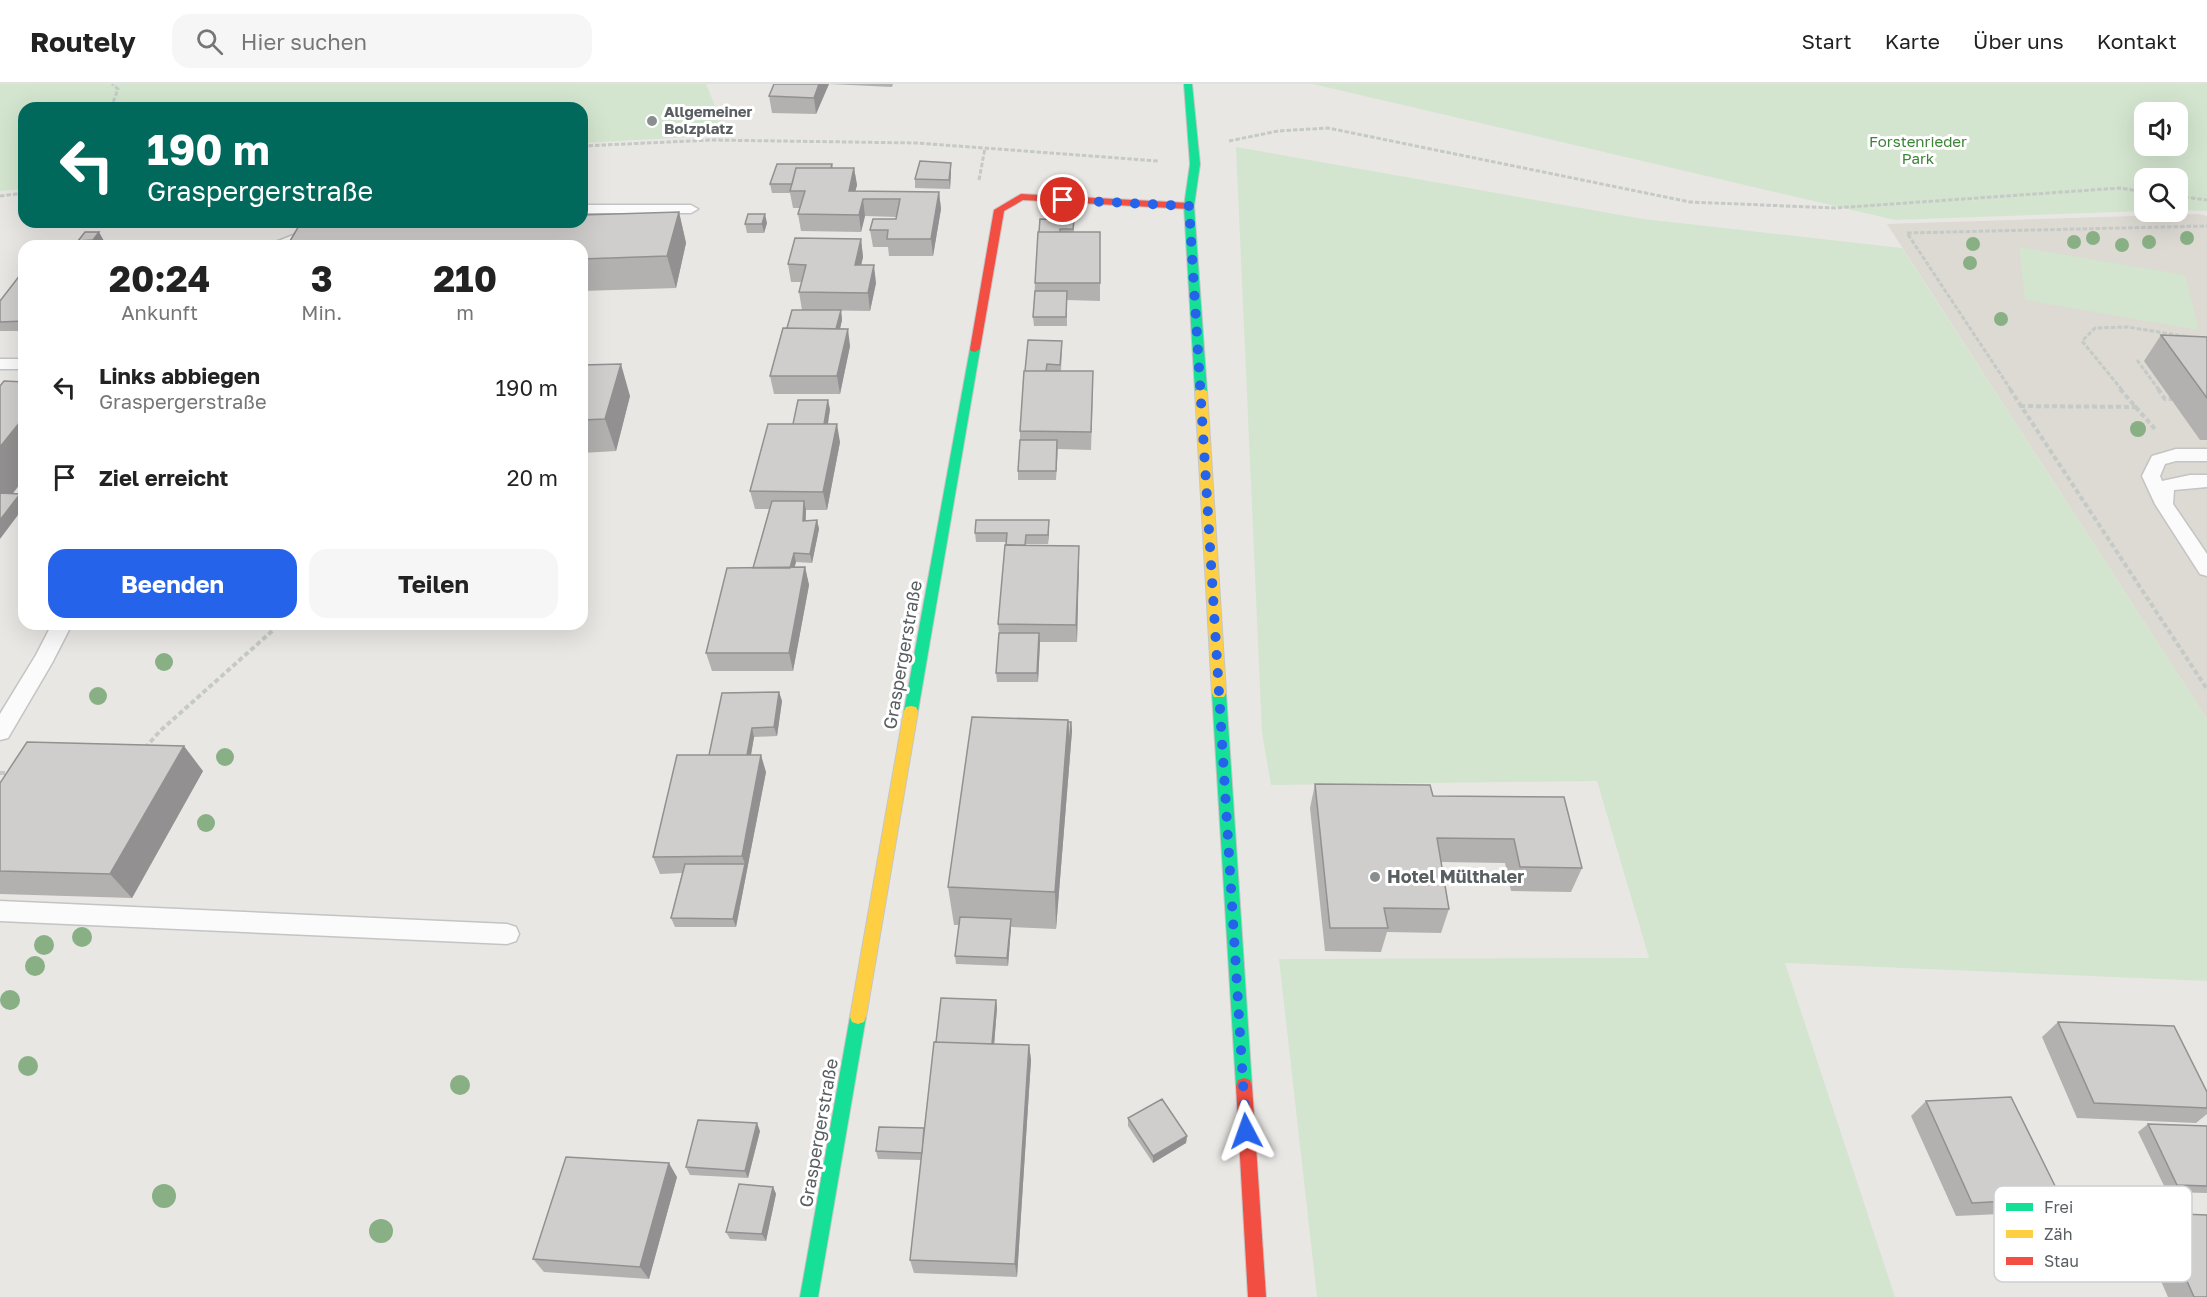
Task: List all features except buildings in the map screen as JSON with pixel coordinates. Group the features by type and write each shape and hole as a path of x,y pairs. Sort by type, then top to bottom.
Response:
{"street":[{"path":"1188,84 1195,164 1189,206 1257,1297"},
{"name":"Graspergerstraße","path":"809,1297 999,210 1021,197 1189,206"}],"lane":[{"path":"588,209 691,209"},
{"path":"293,240 327,230"},
{"path":"0,364 18,364"},
{"path":"2207,454 2176,455 2158,460 2151,476 2164,504 2207,569"},
{"path":"2164,504 2165,486 2190,481 2207,481"},
{"path":"0,732 59,630"},
{"path":"0,911 507,934"}],"path":[{"path":"112,84 118,89 113,102"},
{"path":"1193,148 1213,146 1260,133 1292,128 1328,128 1690,202 1835,208 2120,188 2134,190"},
{"path":"588,146 712,140 917,143 1195,164"},
{"path":"980,176 985,148"},
{"path":"0,196 18,194"},
{"path":"2188,197 2207,200"},
{"path":"2207,226 1907,233 2207,688"},
{"path":"2176,455 2082,341 2095,328 2128,327 2196,338"},
{"path":"2137,360 2165,399 2172,399"},
{"path":"2021,406 2137,407"},
{"path":"140,754 160,731 273,630"},
{"path":"0,773 12,773"}],"shaded area":[{"path":"2188,214 2207,216 2207,719 1887,224 2134,216 2134,222 2188,222"}],"green space":[{"path":"0,84 706,84 727,135 588,143 588,102 18,102 18,190 0,191"},
{"name":"Forstenrieder Park","path":"1313,84 2207,84 2207,211 2188,210 2188,168 2134,168 2134,211 1895,220"},
{"path":"1236,147 1643,219 1902,248 2207,719 2207,981 1785,963 1895,1297 1317,1297 1279,959 1649,958 1597,781 1271,785 1262,733"},
{"path":"2019,247 2185,275 2199,330 2025,300"}],"traffic: fast":[{"path":"1188,84 1195,164 1189,206 1201,391"},
{"path":"911,711 975,349"},
{"path":"1219,693 1244,1086"},
{"path":"809,1297 858,1017"}],"traffic: slow":[{"path":"1201,391 1219,693"},
{"path":"858,1017 911,711"}],"traffic: jam":[{"path":"975,349 999,210 1021,197 1189,206"},
{"path":"1244,1086 1257,1297"}],"place":[{"name":"Allgemeiner Bolzplatz","path":"652,121"},
{"name":"Hotel Mülthaler","path":"1375,877"}],"route":[{"path":"1063,200 1189,206 1246,1131"}]}
